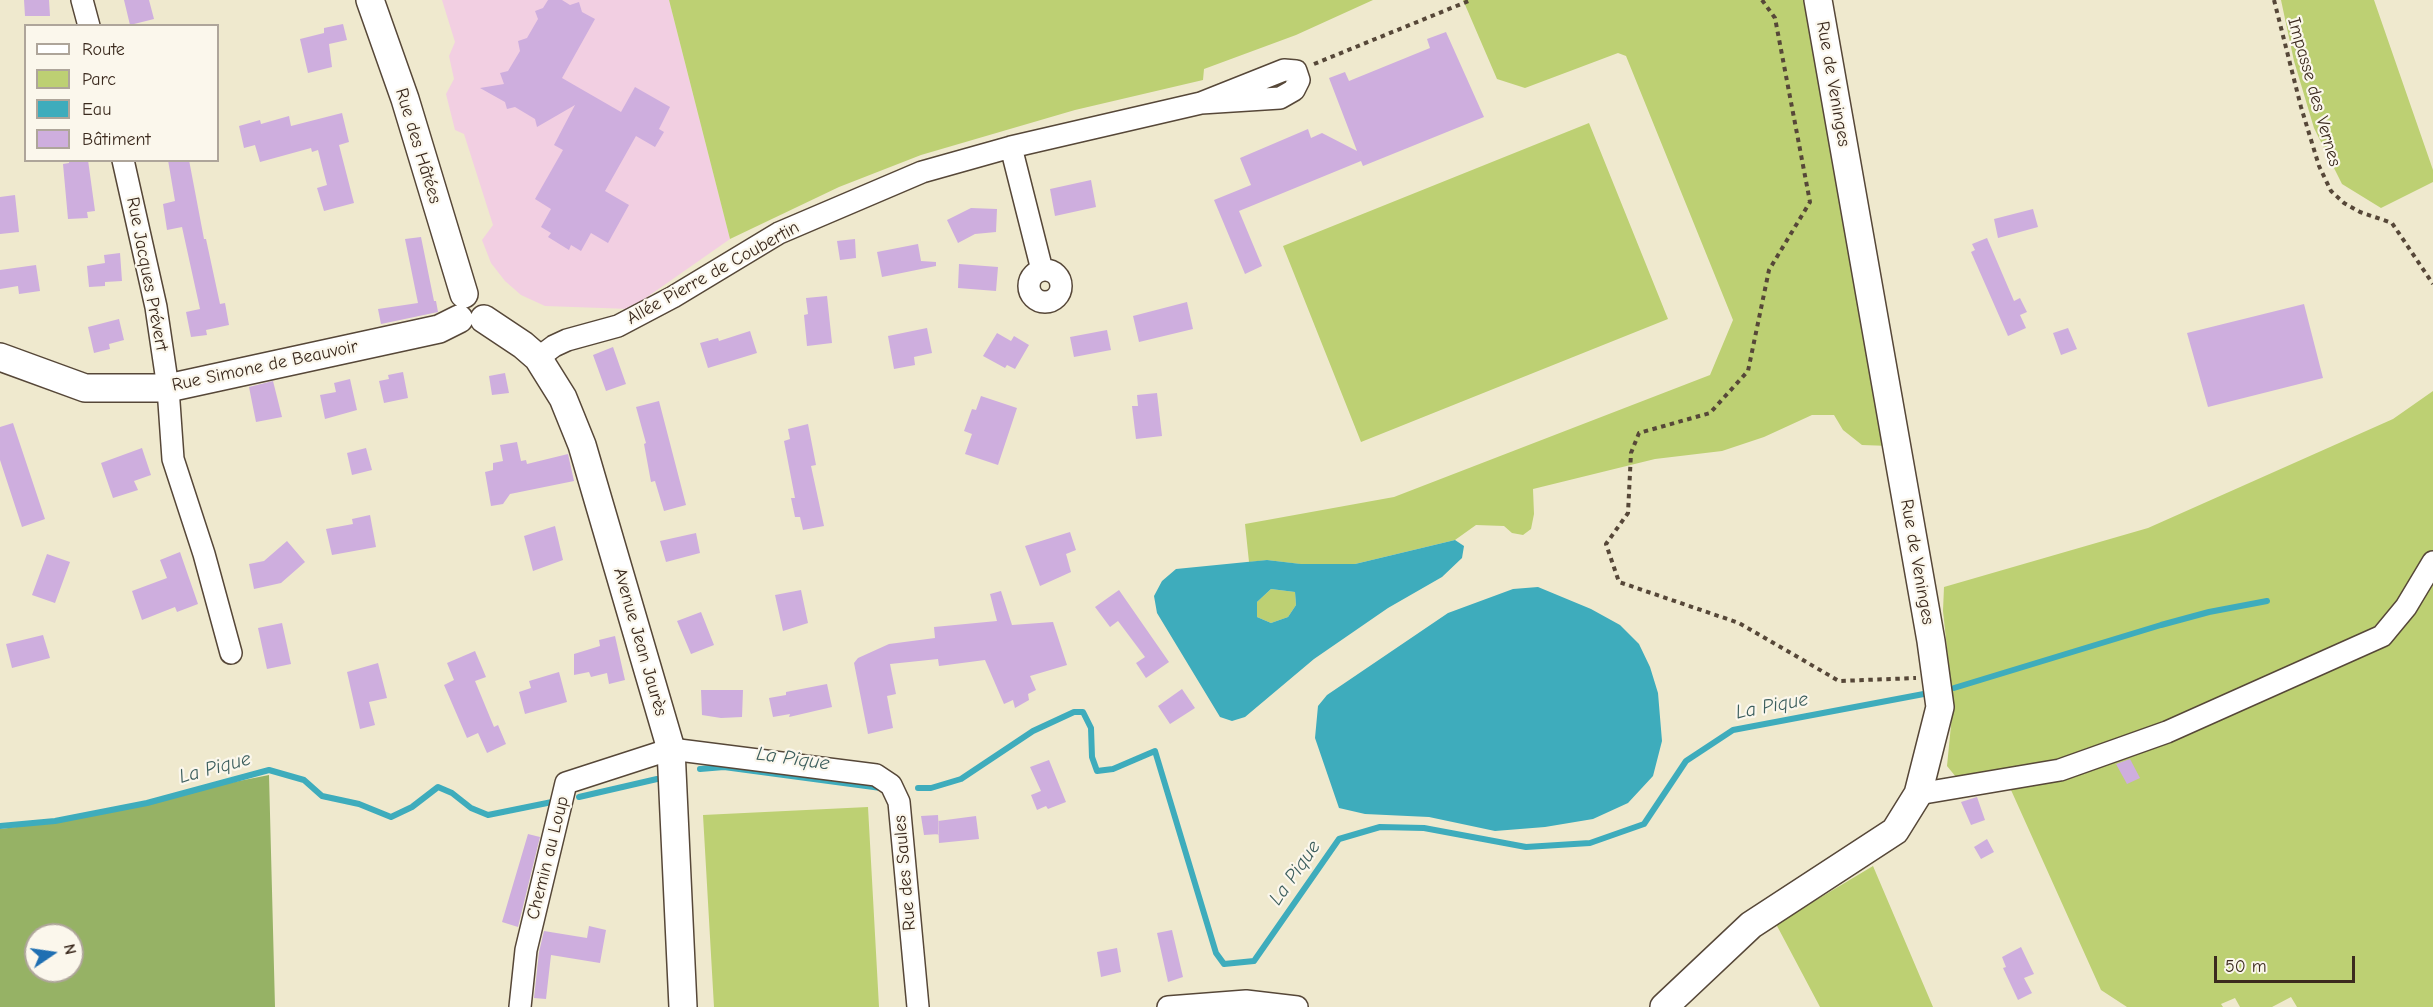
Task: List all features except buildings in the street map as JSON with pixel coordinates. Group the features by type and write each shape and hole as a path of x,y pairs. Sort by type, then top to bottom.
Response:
{"street":[{"path":"82,0 88,24"},
{"name":"Rue des Hâtées","path":"370,0 405,99 469,311"},
{"name":"Rue de Veninges","path":"1664,1007 1750,925 1895,831 1918,794 1940,706 1818,0"},
{"name":"Allée Pierre de Coubertin","path":"538,358 567,340 618,326 673,297 779,233 922,172 1011,147 1201,103 1284,70 1296,70"},
{"path":"1011,147 1042,270"},
{"name":"Rue Jacques Prévert","path":"123,162 156,307 168,387 173,459 198,536 231,653"},
{"name":"Avenue Jean Jaurès","path":"469,311 524,345 538,358 563,398 582,446 671,750 683,1007"},
{"name":"Rue Simone de Beauvoir","path":"0,357 85,388 168,387 439,329 469,311"},
{"path":"1918,794 2060,770 2167,732 2382,636 2406,607 2433,562"},
{"name":"Chemin au Loup","path":"520,1007 526,950 566,783 671,750"},
{"name":"Rue des Saules","path":"671,750 876,775 891,785 899,802 918,1007"},
{"path":"1168,1007 1246,1001 1297,1007"}],"path":[{"path":"1296,70 1471,0"},
{"path":"1762,0 1775,18 1810,202 1769,270 1748,371 1710,413 1639,434 1631,453 1628,513 1606,544 1619,582 1739,623 1839,681 1936,678"},
{"name":"Impasse des Vernes","path":"2274,0 2301,107 2319,166 2331,191 2344,203 2360,212 2392,224 2433,284"}],"shaded area":[{"path":"442,0 669,0 730,239 630,309 545,306 521,295 505,281 491,263 482,240 493,225 464,134 455,130 446,94 454,79 449,56 455,42"}],"green space":[{"path":"669,0 1373,0 1296,35 1204,69 1203,80 1075,110 921,155 839,187 730,239"},
{"path":"1463,0 1807,0 1890,446 1862,445 1843,430 1834,415 1812,415 1764,437 1722,451 1655,459 1533,489 1534,514 1531,529 1523,535 1512,533 1504,526 1476,525 1455,540 1355,564 1300,564 1267,560 1249,562 1245,524 1394,497 1710,375 1733,320 1626,56 1618,53 1525,88 1497,79"},
{"path":"2281,0 2374,0 2433,170 2433,182 2381,208 2342,184 2314,128 2294,61"},
{"path":"1589,123 1668,319 1361,442 1283,246"},
{"path":"2433,391 2433,550 2393,607 2369,632 2189,713 2054,762 1956,777 1947,766 1953,705 1943,611 1944,587 2148,528 2393,419"},
{"path":"2433,580 2433,1007 2297,1007 2291,997 2272,1007 2240,1007 2235,998 2221,1004 2223,1007 2127,1007 2101,990 2011,790 2106,764 2391,642"},
{"path":"1271,589 1295,592 1296,605 1288,617 1271,623 1257,617 1257,602"},
{"path":"269,775 275,1007 0,1007 0,829 65,821 145,805 189,791"},
{"path":"868,807 879,1007 714,1007 703,815"},
{"path":"1873,866 1933,1007 1820,1007 1776,924"}],"water":[{"path":"1455,540 1464,546 1462,558 1442,577 1388,608 1314,659 1245,717 1232,721 1220,717 1157,613 1154,596 1162,581 1176,569 1267,560 1301,564 1355,564","holes":["1271,589 1295,592 1296,605 1288,617 1271,623 1257,617 1257,602"]},
{"path":"1538,587 1591,609 1620,625 1639,644 1650,667 1658,693 1662,741 1653,776 1628,803 1593,819 1545,827 1495,831 1429,817 1365,814 1339,808 1315,738 1318,706 1327,695 1448,613 1513,589"}],"waterway":[{"name":"La Pique","path":"1954,688 2161,625 2209,612 2267,601"},
{"name":"La Pique","path":"918,788 931,788 961,779 1033,731 1074,712 1083,712 1091,728 1092,757 1097,771 1113,769 1155,751 1216,953 1224,964 1254,961 1339,839 1380,827 1424,828 1526,847 1590,843 1644,824 1686,761 1733,730 1929,693"},
{"name":"La Pique","path":"700,769 724,767 881,788"},
{"name":"La Pique","path":"0,826 55,821 147,803 269,770 304,780 322,796 359,804 391,817 412,807 438,787 452,793 471,808 488,815 557,801"},
{"name":"La Pique","path":"579,797 657,779"}]}
